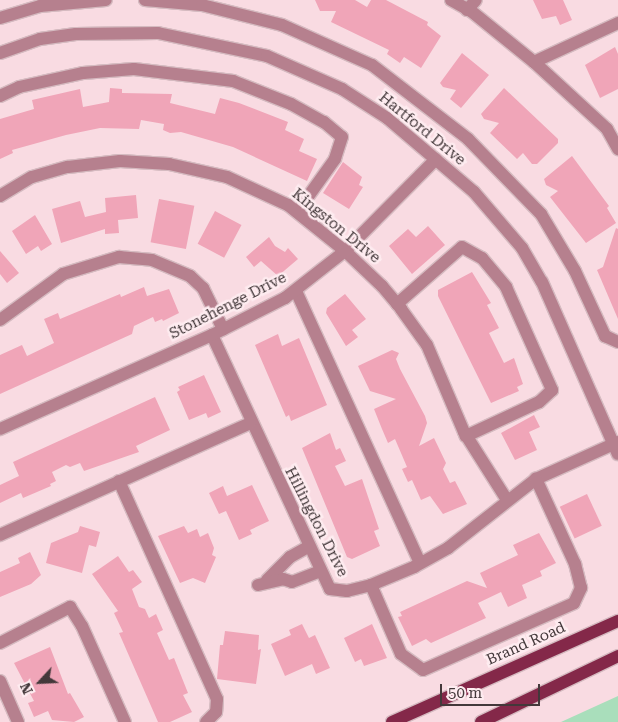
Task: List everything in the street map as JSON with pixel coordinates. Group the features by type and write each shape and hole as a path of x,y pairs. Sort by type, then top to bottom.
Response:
{"main road":[{"name":"Brand Road","path":"397,721 618,621"},
{"path":"481,722 618,656"}],"street":[{"path":"0,18 40,6 106,0"},
{"path":"145,0 202,5 282,26 372,65 468,139 541,214 575,271 605,336 618,342"},
{"path":"450,0 467,10 534,62 614,132 618,148"},
{"path":"467,10 476,0"},
{"path":"534,62 618,23"},
{"name":"Hartford Drive","path":"0,53 40,39 76,34 158,33 267,56 342,89 387,118 474,192 522,248 542,282 617,446"},
{"path":"0,96 19,87 83,73 134,69 233,81 292,104 324,122 342,137 336,159 297,212"},
{"name":"Stonehenge Drive","path":"0,429 217,332 296,291 345,251 436,159"},
{"name":"Kingston Drive","path":"0,196 41,174 68,167 120,161 168,164 227,177 297,212 345,251 397,304 427,345 466,436 507,500"},
{"path":"397,304 462,247 482,258 506,287 552,390 539,402 466,436"},
{"name":"Hillingdon Drive","path":"0,320 62,274 119,257 152,260 190,276 204,288 217,332 250,423 308,547 330,589 347,591 371,585 420,563 448,548 536,479 617,446"},
{"path":"296,291 420,563"},
{"path":"0,536 250,423"},
{"path":"371,585 401,654 423,670 574,603 581,588 575,564 536,479"},
{"path":"119,481 217,699 216,712 206,722"},
{"path":"308,547 290,557 276,574 258,585 283,579 292,582 321,571"},
{"path":"0,643 70,607 82,626 125,722"},
{"path":"0,681 18,722"}],"green space":[{"path":"618,696 618,722 561,722"}],"building":[{"path":"315,0 355,0 367,7 371,0 386,0 428,22 427,25 441,36 421,68 404,57 400,63 387,54 389,50 331,22 336,11 320,11"},
{"path":"533,0 563,0 572,20 560,25 556,16 542,19"},
{"path":"615,47 618,54 618,89 600,98 585,65"},
{"path":"462,53 489,75 461,108 450,99 456,90 443,87 440,83"},
{"path":"110,88 122,89 122,93 172,94 170,103 215,114 220,98 239,103 288,122 285,130 304,139 299,151 317,159 307,181 233,147 181,132 170,133 163,130 164,124 141,120 139,129 100,128 66,135 12,150 13,153 0,159 0,119 34,109 32,100 80,89 83,107 109,102"},
{"path":"504,88 558,139 558,143 537,164 532,164 523,153 517,159 490,133 499,123 484,119 481,114"},
{"path":"572,156 609,206 607,208 616,223 586,243 550,197 558,191 546,185 544,179"},
{"path":"343,162 362,177 359,185 363,187 349,209 323,193"},
{"path":"136,195 138,218 118,220 119,233 105,234 105,229 61,243 52,209 80,201 85,217 106,212 105,198"},
{"path":"159,199 194,206 186,249 151,242"},
{"path":"215,211 241,225 224,258 198,244"},
{"path":"35,215 52,244 41,251 38,246 26,254 12,231"},
{"path":"428,226 445,245 412,274 389,246 408,229 416,237"},
{"path":"616,228 618,229 618,319 597,270 603,267"},
{"path":"269,237 275,246 285,252 288,248 298,259 278,276 261,261 254,267 246,257"},
{"path":"0,251 19,273 7,283 0,274"},
{"path":"472,272 491,303 487,305 499,328 489,333 504,363 514,358 523,384 517,387 519,391 491,403 438,296 438,290"},
{"path":"144,287 147,296 169,289 179,313 163,321 162,319 155,322 153,317 134,326 132,334 0,394 0,355 22,345 27,356 54,343 44,319 58,313 60,319 120,294 121,297"},
{"path":"345,294 366,319 352,330 358,337 346,346 326,313 327,308"},
{"path":"278,334 282,346 299,338 327,405 291,421 289,415 286,417 255,345"},
{"path":"392,350 399,353 396,359 400,369 427,423 419,446 434,438 446,463 443,469 450,483 455,481 467,504 443,514 430,496 421,500 412,480 408,482 402,469 407,467 395,439 388,443 382,429 374,409 396,399 370,391 358,366"},
{"path":"204,375 221,412 208,418 206,413 189,420 177,392 180,390 178,387"},
{"path":"155,397 170,430 136,446 139,452 84,471 80,463 70,467 66,465 52,472 56,481 50,484 51,486 23,498 21,493 0,503 0,485 19,476 13,462"},
{"path":"534,415 540,427 529,432 537,450 515,460 501,433"},
{"path":"330,433 336,450 340,448 346,461 335,466 345,486 362,479 379,529 374,531 380,546 352,559 347,557 302,448"},
{"path":"252,485 269,521 250,530 252,534 239,540 226,511 219,514 209,493 223,486 227,496"},
{"path":"587,494 602,526 575,538 560,507"},
{"path":"80,526 100,532 96,547 89,545 82,573 46,563 51,543 78,532"},
{"path":"184,526 188,533 197,529 200,537 208,533 214,548 212,555 216,557 205,583 193,578 180,583 158,536"},
{"path":"539,533 556,563 540,571 542,576 522,585 527,598 508,607 501,592 478,603 486,618 431,643 426,639 412,646 398,617 402,616 400,612 467,581 487,588 480,573 518,555 513,545"},
{"path":"30,552 41,575 31,584 0,597 0,572 20,563 18,558"},
{"path":"118,556 129,572 133,570 142,582 132,589 139,607 145,609 149,618 156,614 163,630 157,633 169,660 174,658 188,693 183,695 192,712 170,722 158,722 119,633 123,632 114,613 118,611 92,574"},
{"path":"302,624 309,638 315,635 330,668 316,674 312,664 285,676 271,644 291,635 289,630"},
{"path":"372,624 387,658 364,666 361,659 355,662 344,638"},
{"path":"225,631 259,635 258,650 261,649 256,684 217,679 220,645 223,645"},
{"path":"50,647 68,694 70,693 84,717 74,722 52,720 48,711 34,717 28,703 34,701 14,663"}]}
